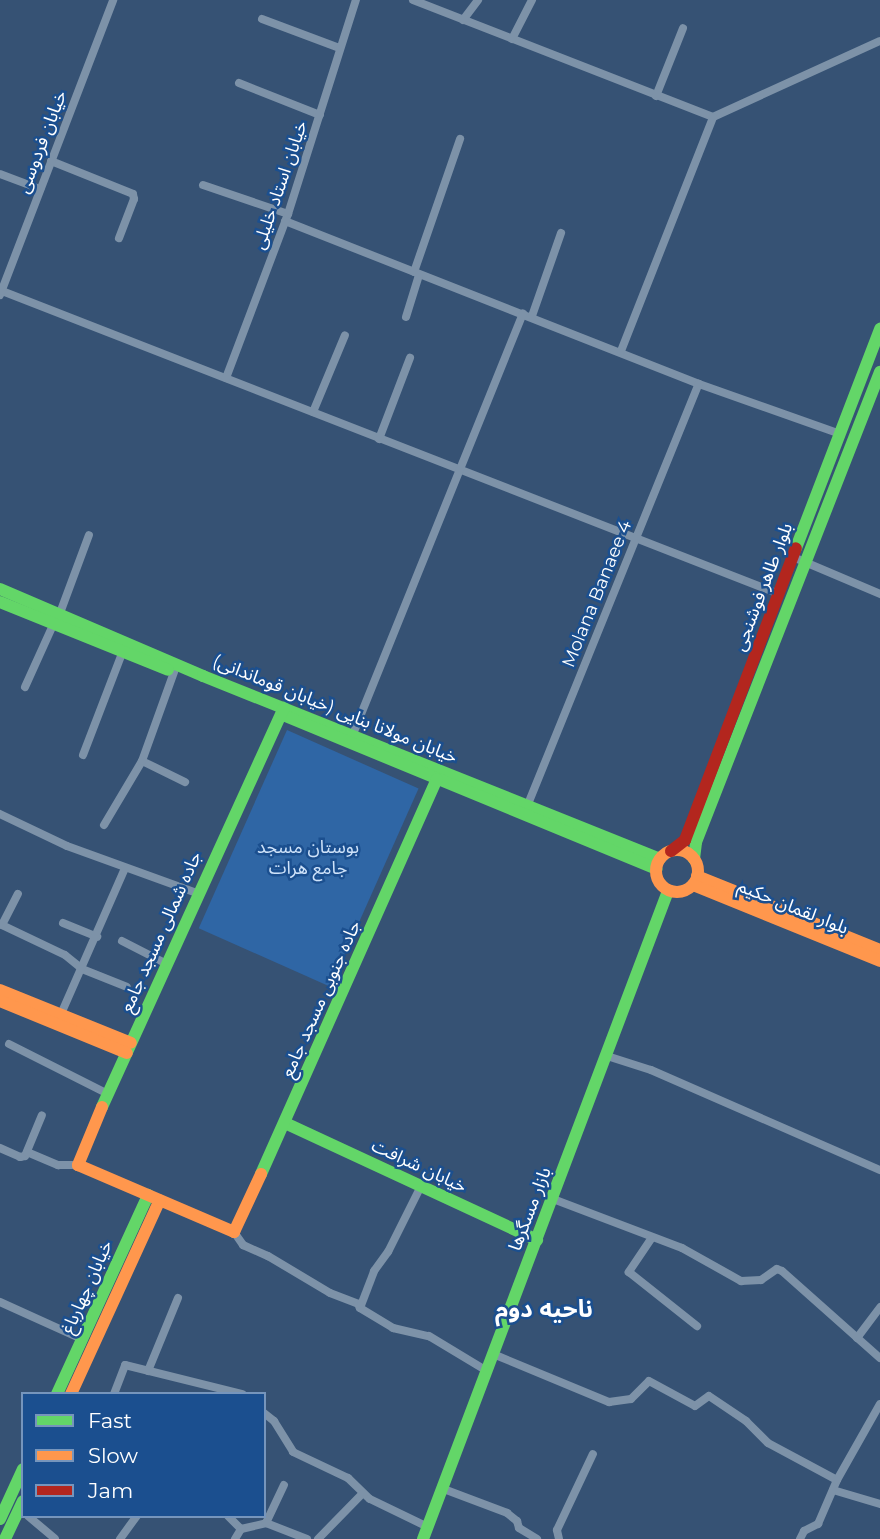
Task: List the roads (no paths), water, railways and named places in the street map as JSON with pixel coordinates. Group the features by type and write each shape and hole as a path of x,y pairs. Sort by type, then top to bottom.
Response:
{"street":[{"name":"خیابان فردوسی","path":"1,293 4,271 40,189 113,0"},
{"name":"خیابان استاد خلیلی","path":"226,378 286,218 356,0"},
{"path":"413,0 713,117"},
{"path":"463,20 478,0"},
{"path":"512,39 532,0"},
{"path":"262,19 339,48"},
{"path":"656,96 683,28"},
{"path":"621,351 713,117 880,41"},
{"path":"239,83 320,115"},
{"path":"406,317 460,139"},
{"path":"51,161 133,194 134,199 119,238"},
{"path":"0,174 40,189"},
{"path":"203,185 417,274 621,351 699,384 840,434"},
{"path":"351,739 459,470 528,315 561,233"},
{"path":"1,293 779,594"},
{"name":"بلوار طاهر فوشنجی","path":"671,851 685,840 880,329"},
{"path":"313,412 345,335"},
{"path":"379,439 410,358"},
{"name":"بلوار طاهر فوشنجی","path":"694,859 696,842 880,372"},
{"name":"Molana Banaee 4","path":"526,810 699,384"},
{"path":"25,687 57,619 89,535"},
{"path":"793,557 806,565 880,594"},
{"name":"خیابان مولانا بنایی (خیابان قوماندانی)","path":"0,589 122,651 282,711"},
{"name":"خیابان مولانا بنایی (خیابان قوماندانی)","path":"0,602 57,619 203,676 282,711 658,864"},
{"path":"83,754 122,651"},
{"path":"104,825 142,761 174,672"},
{"name":"جاده شمالی مسجد جامع","path":"78,1165 197,893 282,711"},
{"name":"خیابان مولانا بنایی (خیابان قوماندانی)","path":"351,739 437,779 526,810"},
{"path":"142,761 185,782"},
{"name":"جاده جنوبی مسجد جامع","path":"234,1232 437,779"},
{"path":"0,814 67,845 197,893"},
{"path":"671,851 686,852 694,859 695,880 681,892 668,891 658,882 658,864 671,851"},
{"path":"61,1014 97,937 125,867"},
{"name":"بلوار لقمان حکیم","path":"695,880 880,950"},
{"name":"بلوار لقمان حکیم","path":"695,880 880,961"},
{"name":"بازار مسگرها","path":"426,1533 668,891"},
{"path":"18,894 1,925 65,955 82,969 127,987"},
{"path":"63,923 97,937"},
{"path":"122,942 167,964"},
{"path":"0,990 61,1014 129,1048"},
{"path":"0,1001 129,1048"},
{"path":"9,1044 108,1094"},
{"path":"607,1056 651,1070 880,1170"},
{"path":"0,1148 20,1157 27,1152 42,1115"},
{"name":"خیابان شرافت","path":"285,1123 537,1240"},
{"path":"27,1152 58,1165 78,1165 234,1232 243,1245 268,1256 330,1293 358,1304 360,1308 393,1328 429,1336 487,1371"},
{"path":"360,1308 374,1271 388,1252 421,1186"},
{"name":"خیابان چهارباغ","path":"58,1392 154,1198"},
{"name":"خیابان چهارباغ","path":"72,1392 154,1198"},
{"path":"553,1199 651,1239 682,1248 741,1281 761,1280 777,1269 782,1271 880,1358"},
{"path":"651,1239 629,1272 696,1326"},
{"path":"148,1371 178,1298"},
{"path":"0,1302 82,1339"},
{"path":"857,1338 880,1307"},
{"path":"493,1354 609,1402 631,1399 649,1381 695,1406 709,1396 746,1421 768,1443 838,1479"},
{"path":"115,1392 125,1365 234,1392"},
{"path":"800,1539 804,1531 818,1524 838,1479 880,1404"},
{"path":"266,1415 274,1421 293,1452 348,1478 363,1493 426,1533"},
{"path":"559,1539 561,1535 557,1530 593,1454"},
{"path":"0,1519 21,1473"},
{"path":"266,1523 284,1485"},
{"path":"441,1488 507,1513 517,1521 519,1528 537,1539"},
{"path":"833,1490 880,1504"},
{"path":"318,1539 355,1498 363,1493"},
{"path":"5,1539 21,1513"},
{"path":"32,1518 55,1539"},
{"path":"120,1539 136,1518"},
{"path":"230,1518 241,1529"},
{"path":"234,1539 241,1529 266,1523 307,1539"}],"district":[{"name":"ناحیه دوم","path":"544,1309"}],"park label":[{"name":"بوستان مسجد جامع هرات","path":"308,858"}]}
